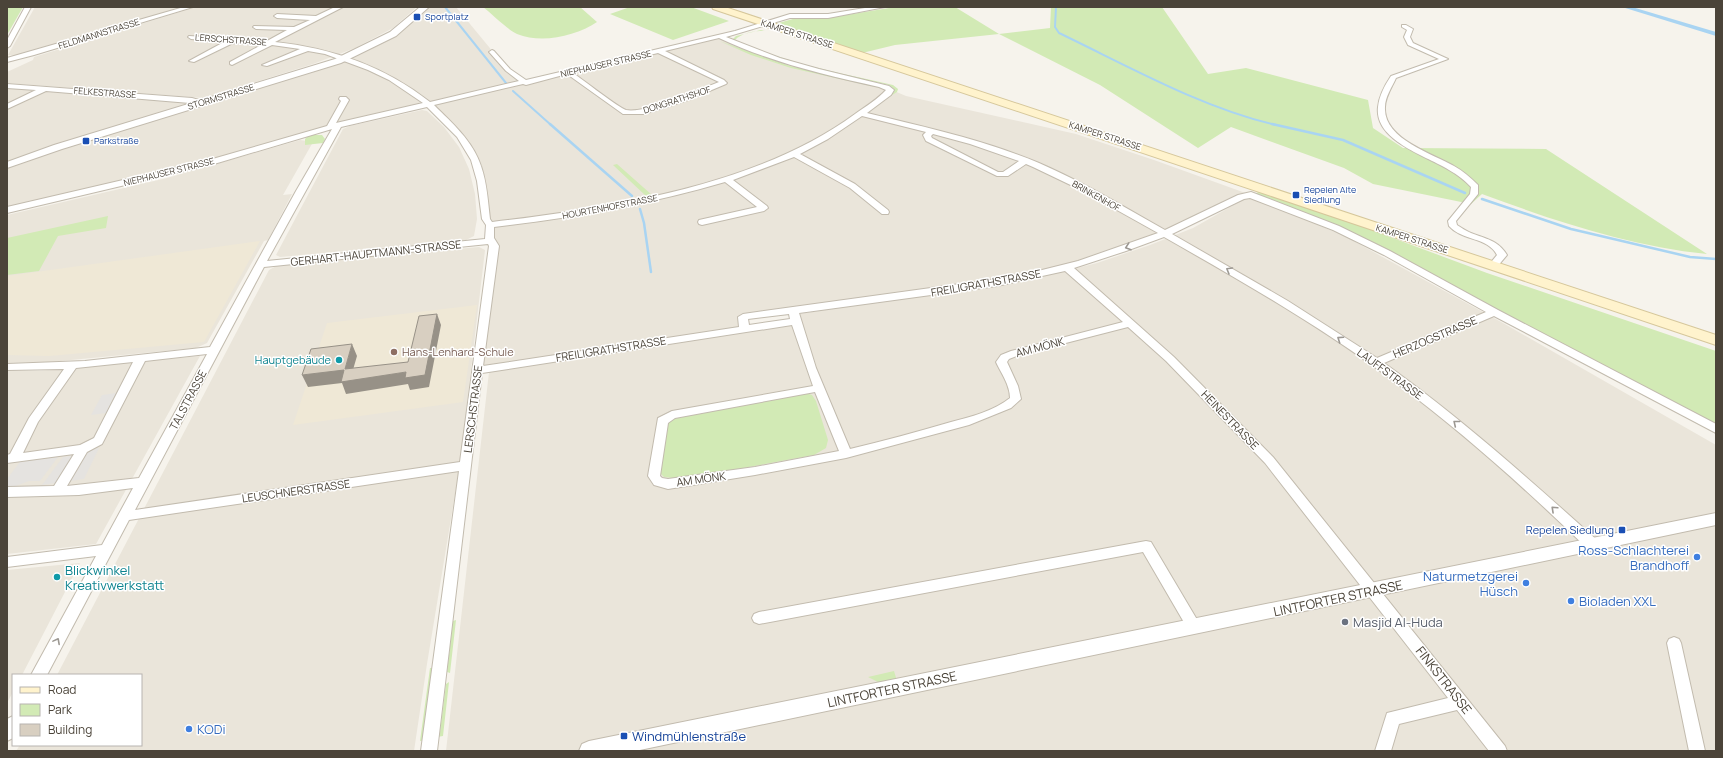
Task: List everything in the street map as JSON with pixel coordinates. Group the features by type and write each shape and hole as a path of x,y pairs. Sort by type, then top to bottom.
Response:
{"main road":[{"name":"KAMPER STRASSE","path":"716,7 1716,340"}],"street":[{"path":"7,46 28,7"},
{"name":"FELDMANNSTRASSE","path":"7,60 190,7"},
{"path":"331,7 339,7"},
{"path":"273,43 316,18 339,7"},
{"name":"STORMSTRASSE","path":"7,165 58,147 345,58 370,47 398,31 425,7"},
{"name":"NIEPHAUSER STRASSE","path":"7,210 211,162 334,126 569,73 719,36 790,16 828,16 882,7"},
{"path":"277,16 316,18"},
{"path":"273,43 313,28 306,24"},
{"path":"1404,26 1410,29 1407,37 1410,44 1445,59 1394,77 1382,104 1382,113 1385,124 1397,138 1450,167 1471,181 1475,187 1474,194 1452,221 1454,226 1467,234 1494,244 1500,249 1502,255 1493,266"},
{"path":"256,27 296,29"},
{"name":"HOURTENHOFSTRASSE","path":"490,225 545,219 608,209 727,179 794,154 834,133 863,114 890,90 887,87 880,85 772,59 719,36"},
{"name":"LERSCHSTRASSE","path":"191,37 273,43 354,60 397,81 431,105 462,139 476,161 486,219 490,225 489,238 494,246 429,751"},
{"path":"192,62 234,40"},
{"name":"LERSCHSTRASSE","path":"232,63 273,43"},
{"name":"LERSCHSTRASSE","path":"265,65 306,49"},
{"name":"DONGRATHSHOF","path":"569,73 623,112 631,113 641,112 685,98 724,83 659,51"},
{"path":"492,52 508,70 526,83"},
{"name":"FELKESTRASSE","path":"7,86 202,102"},
{"path":"7,107 46,89"},
{"path":"334,126 345,100 343,99"},
{"name":"BRINKENHOF","path":"863,114 932,131 1026,161 1091,191 1165,234"},
{"name":"TALSTRASSE","path":"40,674 262,264 334,126"},
{"path":"932,131 928,135 929,139 997,174 1004,174 1026,161"},
{"path":"794,154 844,180 865,194 884,212"},
{"path":"702,222 764,208 727,179"},
{"name":"FREILIGRATHSTRASSE","path":"477,370 745,329 794,316 1023,278 1067,267 1165,234 1241,197 1251,195"},
{"name":"KAMPER STRASSE","path":"1251,195 1336,228 1387,253 1494,312 1716,430"},
{"name":"LAUFFSTRASSE","path":"1165,234 1240,276 1376,363 1487,449 1593,544"},
{"name":"GERHART-HAUPTMANN-STRASSE","path":"262,264 491,241"},
{"name":"HEINESTRASSE","path":"1067,267 1170,359 1269,460 1373,590"},
{"name":"HERZOGSTRASSE","path":"1376,363 1494,312"},
{"path":"794,316 819,388 846,454"},
{"name":"AM MÖNK","path":"819,388 672,415 662,421 654,476 658,482 668,484 756,471 846,454 936,431 1000,410 1012,404 1015,399 1015,392 1002,362 1005,358 1015,353 1131,323"},
{"path":"7,367 73,364 215,350"},
{"path":"10,458 83,449 98,441 141,358"},
{"path":"10,458 33,421 73,364"},
{"path":"58,490 83,449"},
{"name":"LEUSCHNERSTRASSE","path":"125,516 466,466"},
{"path":"7,492 79,490 144,482"},
{"name":"LINTFORTER STRASSE","path":"589,751 1716,519"},
{"path":"760,618 1146,546 1194,627"},
{"path":"7,562 106,550"},
{"name":"FINKSTRASSE","path":"1373,590 1499,751"},
{"path":"1674,643 1697,751"},
{"path":"1384,751 1392,718 1460,702"},
{"path":"7,734 12,725"}],"shaded area":[{"path":"35,7 190,7 23,56 8,55"},
{"path":"196,7 417,7 393,28 355,48 313,64 204,98 7,83 7,72 33,60 34,57"},
{"path":"425,7 456,7 508,70 526,83 719,36 752,51 880,85 906,96 1076,134 1251,195 1165,234 1023,278 743,317 745,329 477,370 494,246 470,149 431,105 338,125 211,162 7,210 7,88 202,102 338,61 370,47"},
{"path":"422,110 427,111 444,127 459,147 469,169 475,194 477,219 474,236 466,240 280,257 276,255 343,129 350,126"},
{"path":"300,140 313,142 283,195 292,194 268,240 264,241 207,343 196,348 50,362 7,363 7,215 167,178"},
{"path":"1248,197 1301,217 1348,238 1503,323 1716,445 1716,751 446,751 489,372 802,324 798,314 1025,281 1097,263 1150,245 1193,228"},
{"path":"260,241 204,342 49,356 7,355 7,276"},
{"path":"479,247 485,250 460,464 414,751 16,751 19,746 142,746 142,674 58,674 269,270 278,265"},
{"name":"Hans-Lenhard-Schule","path":"477,305 463,402 293,425 327,323"},
{"path":"200,356 96,544 7,554 7,371 40,371"},
{"path":"117,393 106,413 91,415 102,395"},
{"path":"99,448 84,479 42,485 63,457 71,456 90,449"},
{"path":"58,457 40,481 29,481 13,487 7,487 7,479 20,462"},
{"path":"80,563 23,674 12,674 12,694 7,703 7,570"}],"green space":[{"path":"7,7 23,7 7,35"},
{"path":"483,7 580,7 597,22 569,35 548,38 527,37 517,34 505,26"},
{"path":"630,7 691,7 729,21 673,40 610,14"},
{"path":"895,7 955,7 999,34 895,45 862,53 775,24 800,17 828,18"},
{"path":"1051,7 1162,7 1208,74 1246,68 1368,100 1373,128 1403,148 1546,149 1707,254 1621,239 1537,214 1482,194 1471,204 1373,184 1344,168 1231,127 1198,148 1100,85 999,34 1050,28"},
{"path":"746,34 735,40 793,61 832,72 893,85 898,89 897,92 889,97 895,90 889,85 828,72 780,59 732,40 736,36"},
{"path":"719,41 746,52 720,41 790,66 877,86 870,85 880,88 791,68 751,55"},
{"path":"309,135 322,135 325,139 323,143 305,145 305,139"},
{"path":"617,164 652,195 646,196 613,165"},
{"path":"1264,190 1487,273 1716,351 1716,429 1387,253 1251,195"},
{"path":"108,216 106,228 58,236 39,271 7,275 7,238"},
{"path":"806,393 812,395 816,401 828,440 826,448 814,455 732,470 673,478 664,477 660,473 668,421"},
{"path":"456,620 450,673 447,672 453,621"},
{"path":"430,668 433,668 425,740 420,741"},
{"path":"894,671 897,681 882,684 868,677"},
{"path":"449,682 443,736 437,737 440,732 446,684"}],"building":[{"path":"437,314 425,375 405,378 406,372 341,382 344,370 302,375 311,349 352,344 345,369 408,362 419,316"}],"waterway":[{"path":"445,7 506,83"},
{"path":"1056,7 1055,27 1059,33 1193,97 1248,118 1272,124"},
{"path":"1625,7 1716,34"},
{"path":"513,91 551,125"},
{"path":"550,124 632,196"},
{"path":"1272,124 1343,140 1465,193"},
{"path":"1272,124 1276,125"},
{"path":"1482,199 1571,229 1690,257 1716,259"},
{"path":"640,209 644,223 651,272"}],"place":[{"name":"Sportplatz","path":"417,17"},
{"name":"Parkstraße","path":"86,141"},
{"name":"Repelen Alte Siedlung","path":"1296,195"},
{"name":"Hans-Lenhard-Schule","path":"394,352"},
{"name":"Hauptgebäude","path":"339,360"},
{"name":"Repelen Siedlung","path":"1622,530"},
{"name":"Ross-Schlachterei Brandhoff","path":"1697,557"},
{"name":"Blickwinkel Kreativwerkstatt","path":"57,577"},
{"name":"Naturmetzgerei Hüsch","path":"1526,583"},
{"name":"Bioladen XXL","path":"1571,601"},
{"name":"Masjid Al-Huda","path":"1345,622"},
{"name":"KODi","path":"189,729"},
{"name":"Windmühlenstraße","path":"624,736"}]}
